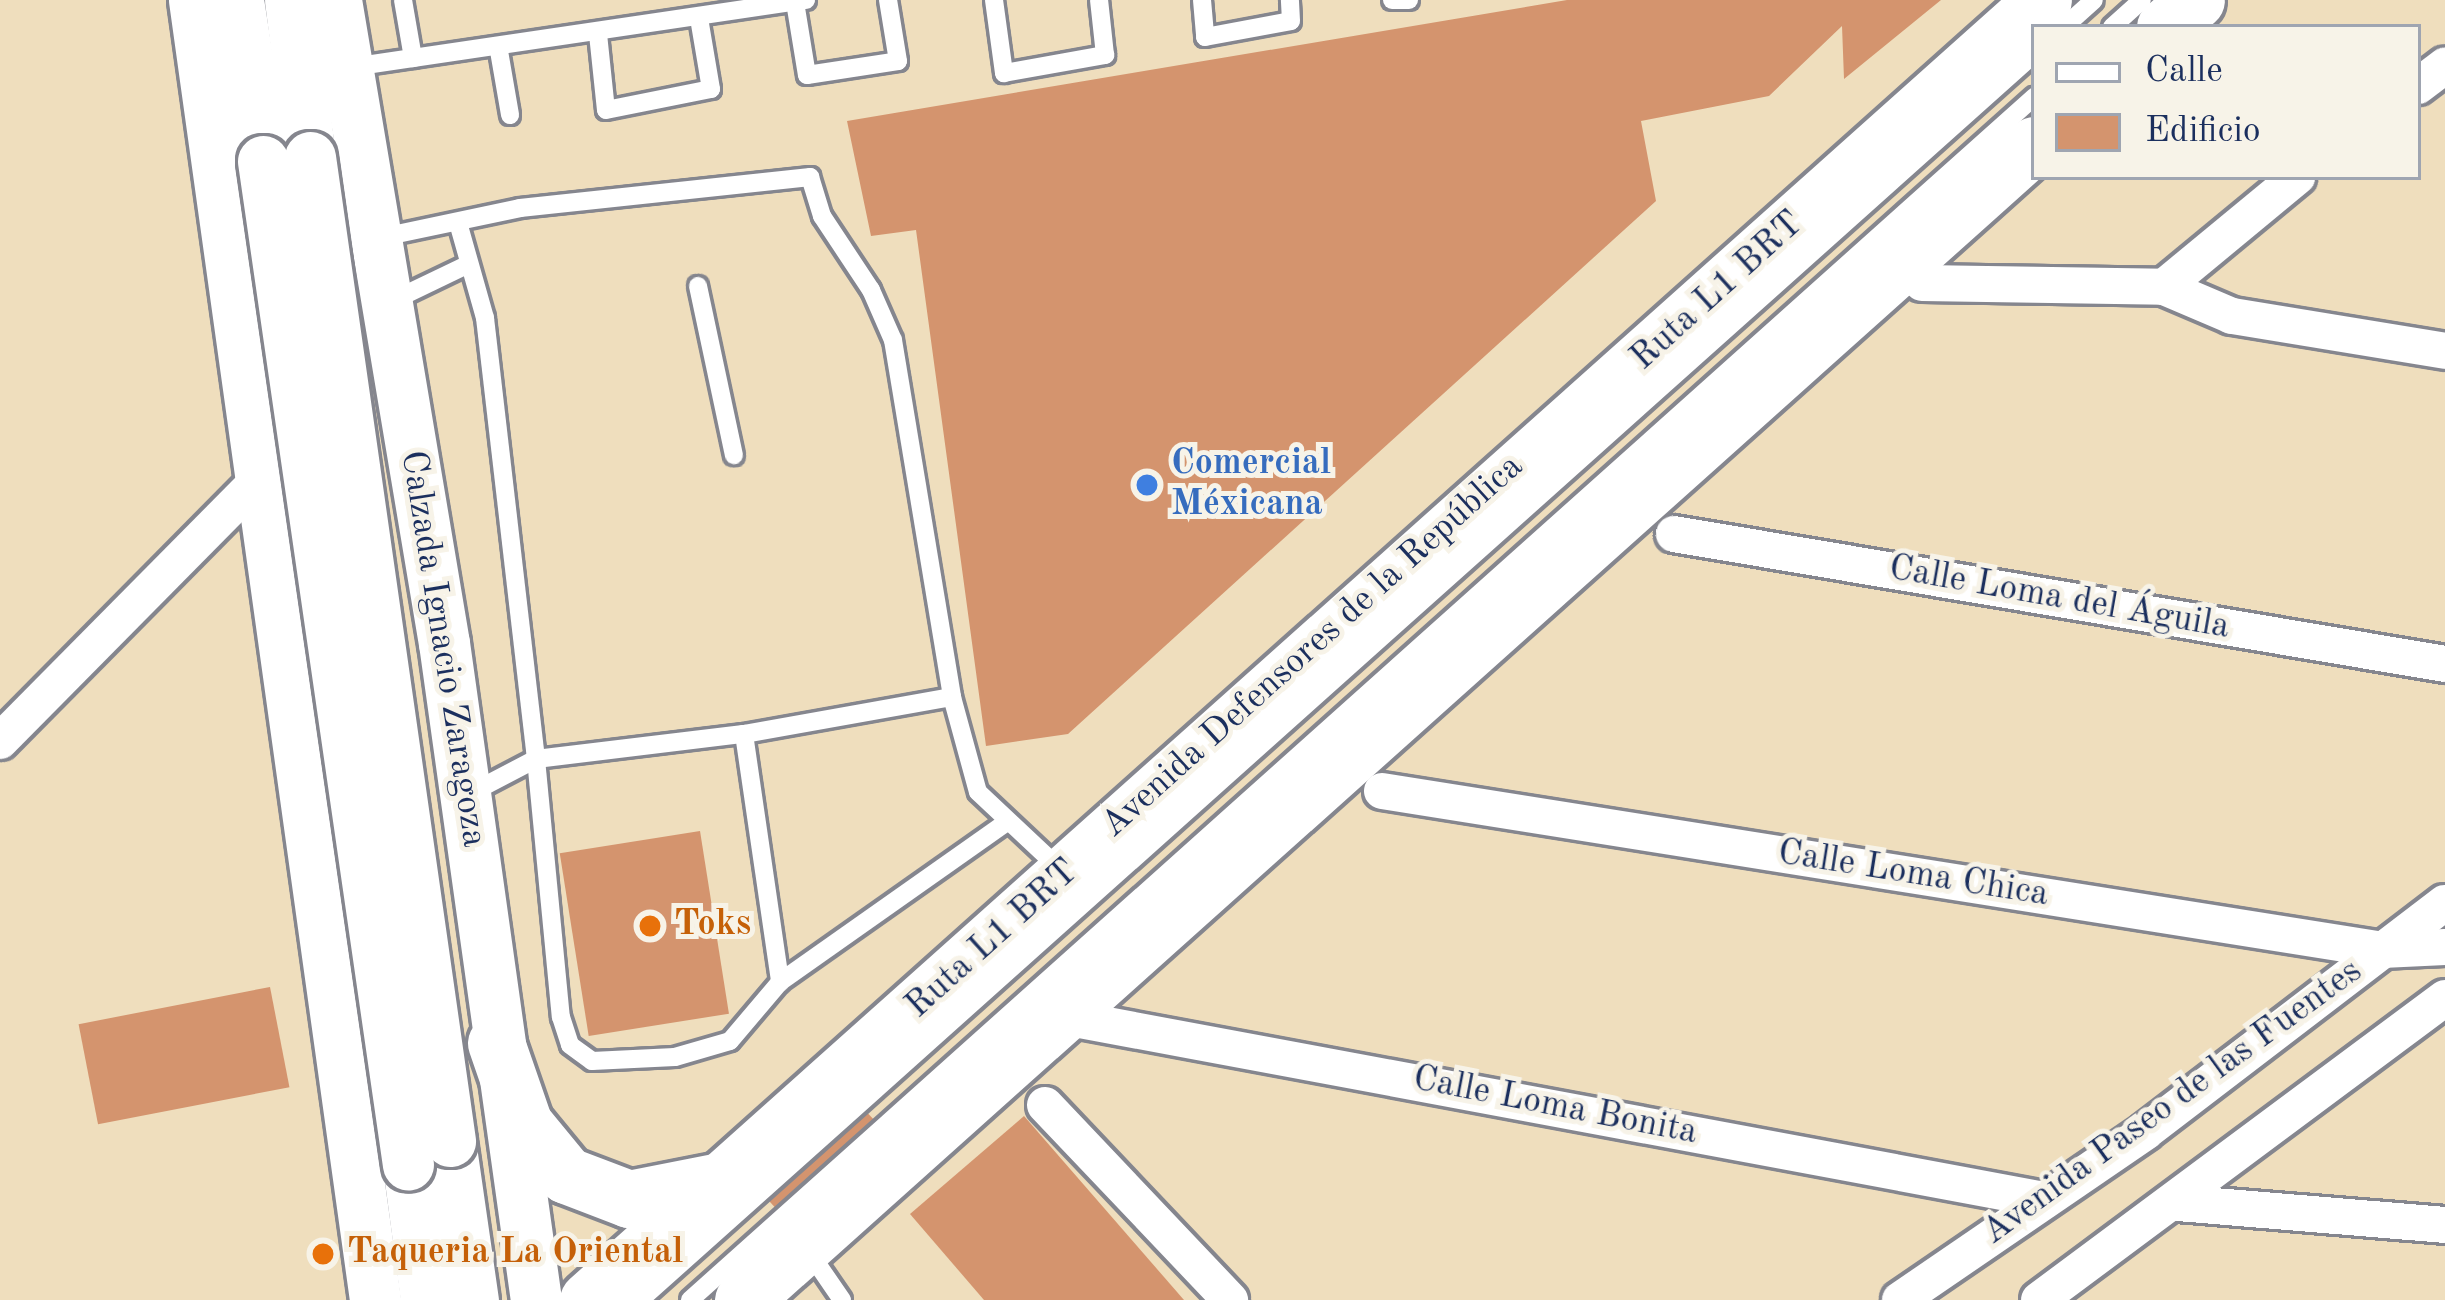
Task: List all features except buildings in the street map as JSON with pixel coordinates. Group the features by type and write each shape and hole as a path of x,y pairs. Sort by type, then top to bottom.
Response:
{"main road":[{"path":"194,0 321,884 375,1300"},
{"name":"Calzada Ignacio Zaragoza","path":"238,0 287,159 473,1300"},
{"name":"Calzada Ignacio Zaragoza","path":"290,0 287,159 426,1300"},
{"name":"Calzada Ignacio Zaragoza","path":"336,0 466,796 496,1043 536,1300"},
{"name":"Avenida Defensores de la República","path":"588,1300 1061,870 2044,0"},
{"path":"2168,24 2195,0"},
{"path":"743,1300 2031,148"},
{"path":"321,884 379,941 421,949 448,932 476,867"},
{"path":"496,1043 524,1124 566,1175 629,1199 662,1198 724,1178"}],"street":[{"path":"2421,84 2445,65"},
{"path":"2164,287 2293,180"},
{"path":"1922,283 2164,287 2232,316 2445,351"},
{"path":"0,741 263,475"},
{"name":"Calle Loma del Águila","path":"1674,535 2445,664"},
{"name":"Calle Loma Chica","path":"1382,791 2382,950 2445,947"},
{"name":"Avenida Paseo de las Fuentes","path":"1900,1300 2045,1200 2445,903"},
{"name":"Avenida Paseo de las Fuentes","path":"2039,1300 2178,1203 2226,1158 2445,998"},
{"name":"Calle Loma Bonita","path":"1064,1017 2045,1200"},
{"path":"1045,1105 1230,1300"},
{"path":"2178,1203 2445,1225"}],"lane":[{"path":"403,0 413,58"},
{"path":"347,68 499,51 801,1 807,75 898,62 888,0"},
{"path":"994,0 1004,74 1106,55 1100,0"},
{"path":"1202,0 1205,37 1291,21 1290,0"},
{"path":"1392,0 1409,0"},
{"path":"2067,24 2094,0"},
{"path":"2115,24 2142,0"},
{"path":"598,34 606,110 711,89 699,17"},
{"path":"499,51 510,115"},
{"name":"Ruta L1 BRT","path":"640,1300 2031,57"},
{"name":"Ruta L1 BRT","path":"690,1300 2031,100"},
{"path":"373,238 460,226 520,208 810,178 822,215 871,290 893,340 952,697 978,792 1004,824 1061,870"},
{"path":"460,226 485,318 570,1045 592,1061 675,1057 730,1041 780,982 1004,824"},
{"path":"384,304 469,263"},
{"path":"698,286 734,455"},
{"path":"466,796 536,759 744,734 952,697"},
{"path":"744,734 780,982"},
{"path":"805,1245 842,1300"}],"place":[{"name":"Comercial Méxicana","path":"1147,485"},
{"name":"Toks","path":"650,926"},
{"name":"Taqueria La Oriental","path":"323,1254"}]}
